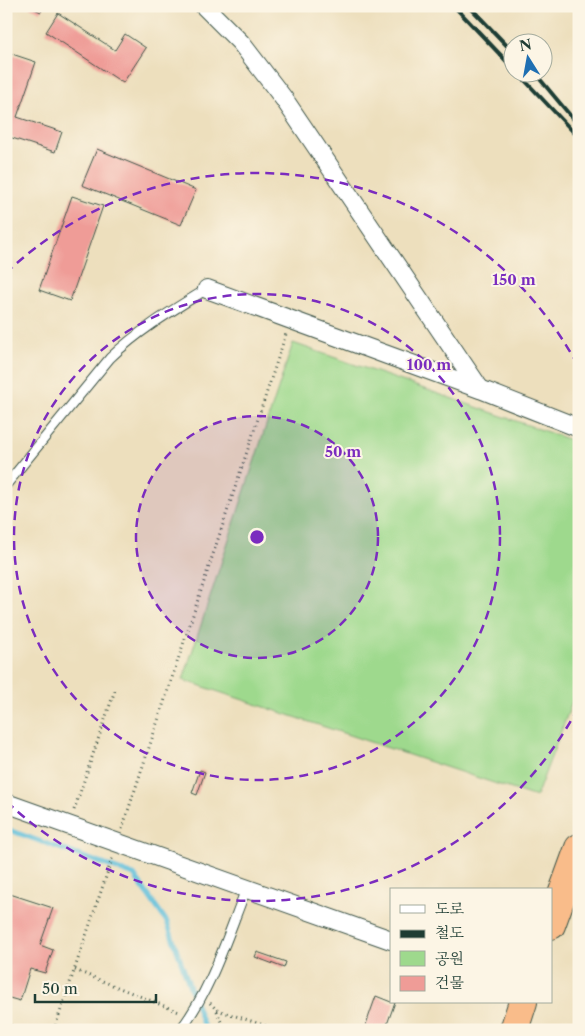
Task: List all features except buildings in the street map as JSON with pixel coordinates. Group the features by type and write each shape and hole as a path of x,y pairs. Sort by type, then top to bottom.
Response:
{"highway":[{"path":"552,922 579,848"},
{"path":"514,1030 523,1004"}],"street":[{"path":"204,6 241,43 270,80 480,389"},
{"path":"207,289 480,389 579,428"},
{"path":"6,804 68,825 115,850 247,887 390,940"}],"lane":[{"path":"6,486 110,358 126,342 154,321 207,289"},
{"path":"180,1030 190,1017 208,983 247,887"}],"path":[{"path":"54,1030 291,319"},
{"path":"68,825 115,690"},
{"path":"75,970 190,1017"},
{"path":"224,1030 217,1010 279,1030"},
{"path":"6,1024 24,1030"}],"green space":[{"path":"293,343 579,443 579,684 536,797 183,680"}],"waterway":[{"path":"6,829 134,875 167,922 205,1030"}],"railway":[{"path":"454,6 502,56"},
{"path":"469,6 502,41"},
{"path":"526,82 579,138"},
{"path":"542,82 579,126"}]}
